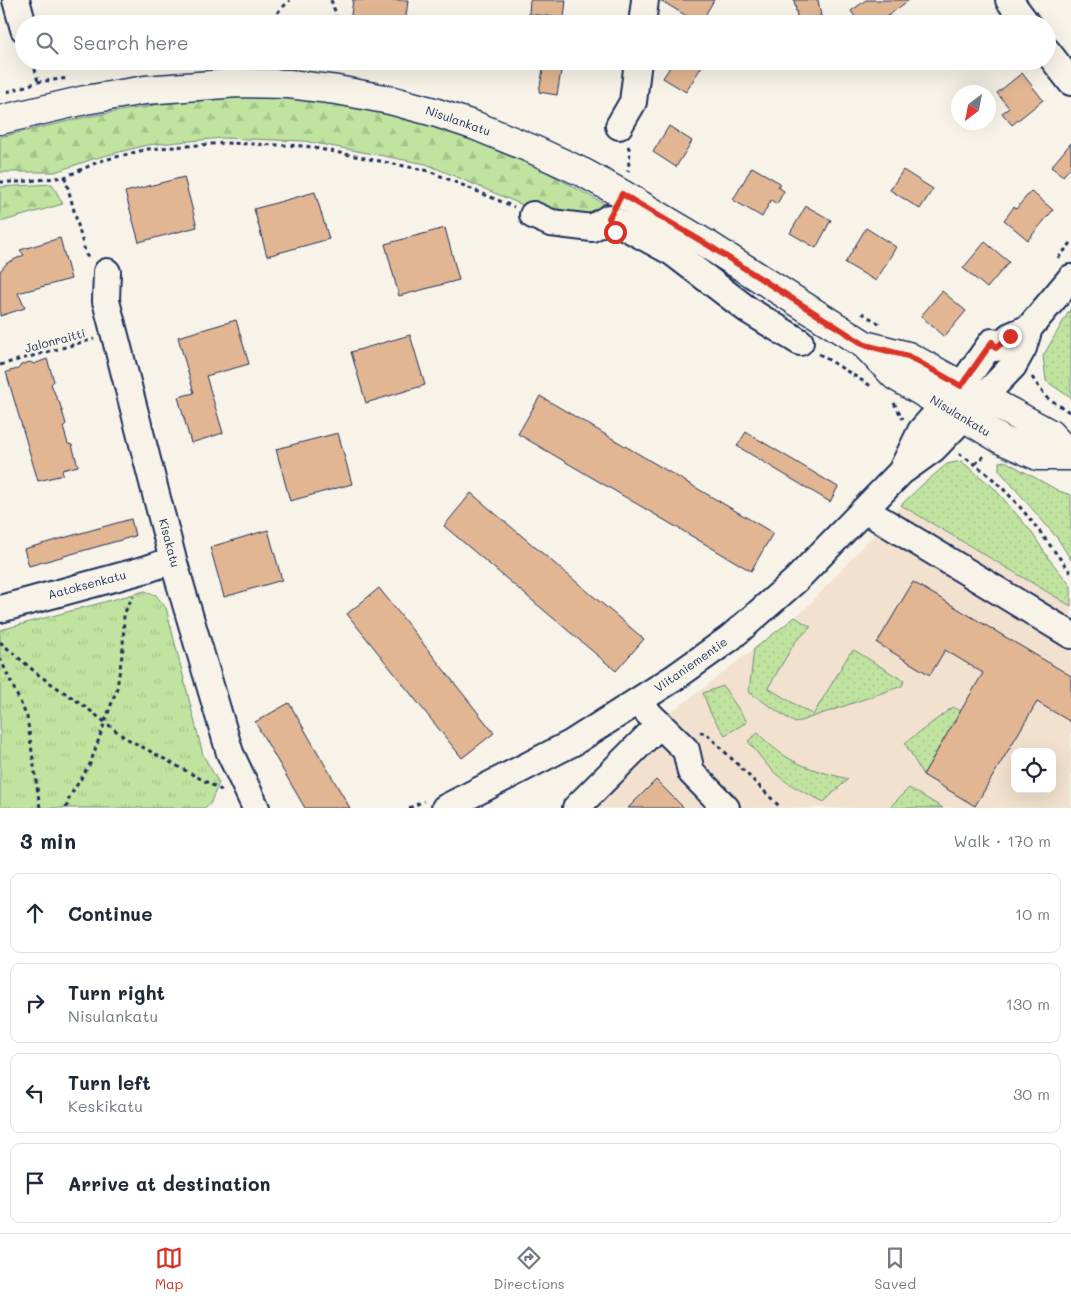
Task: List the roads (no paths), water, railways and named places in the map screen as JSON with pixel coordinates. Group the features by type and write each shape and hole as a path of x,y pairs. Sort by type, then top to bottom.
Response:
{"main road":[{"name":"Nisulankatu","path":"0,120 85,100 146,90 238,83 289,84 381,98 434,112 476,126 532,149 584,173 622,194 708,245 865,345 895,376 1002,440 1038,456 1071,456"},
{"name":"Nisulankatu","path":"865,345 908,356 1049,433 1071,456"}],"street":[{"path":"16,0 20,15"},
{"path":"643,15 645,0"},
{"path":"1009,0 1020,15"},
{"path":"1056,63 1071,82"},
{"path":"619,126 633,102 637,70"},
{"path":"612,225 622,194"},
{"path":"533,215 551,223 592,228 612,225 672,252 748,310 800,342"},
{"name":"Kisakatu","path":"108,272 106,301 173,560 230,753 256,808"},
{"name":"Viitaniementie","path":"435,804 572,743 674,678 730,638 795,581 900,472 933,449 953,412 972,392 992,342 996,348 1010,336 1029,328 1071,278"},
{"path":"878,518 1071,635"},
{"name":"Aatoksenkatu","path":"0,609 147,569 173,560"},
{"path":"576,808 654,719 686,750 691,772 726,808"}]}
